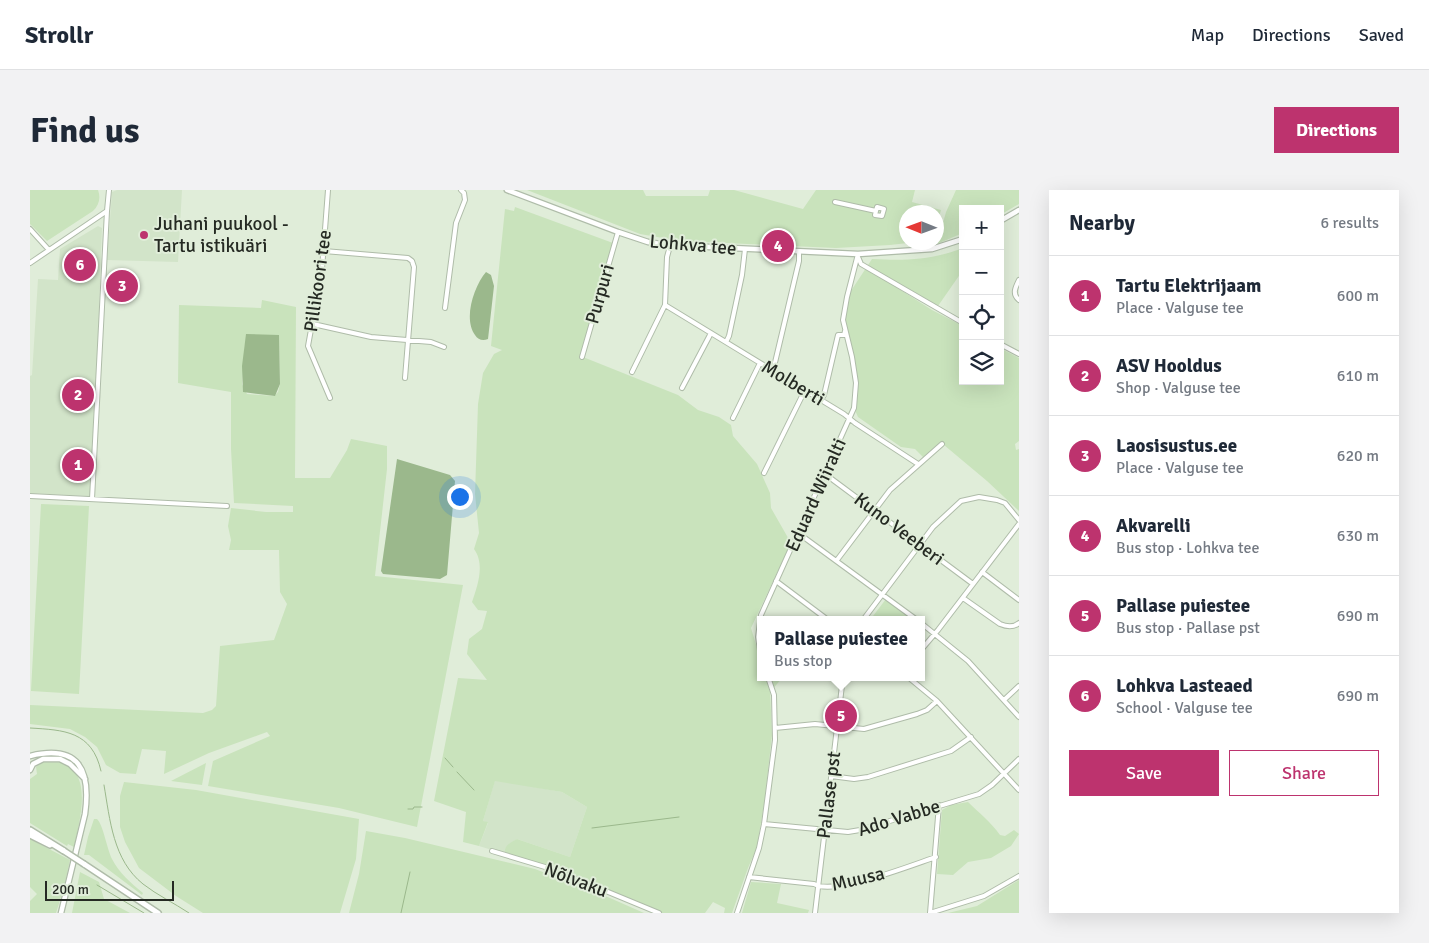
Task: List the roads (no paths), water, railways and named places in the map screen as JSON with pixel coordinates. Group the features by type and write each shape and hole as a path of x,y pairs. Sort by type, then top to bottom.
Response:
{"main road":[{"path":"30,829 158,913"},
{"path":"30,836 64,851"}],"street":[{"path":"92,498 109,190"},
{"name":"Pillikoori tee","path":"328,190 324,252 308,346 330,398"},
{"path":"445,308 456,223 465,200 464,193 461,190"},
{"name":"Lohkva tee","path":"507,190 618,232 648,242 670,246 858,254 932,249 959,240"},
{"path":"835,202 876,211"},
{"path":"1004,219 1019,210"},
{"path":"30,263 107,211"},
{"path":"30,229 49,250"},
{"name":"Purpuri","path":"582,356 618,232"},
{"path":"632,372 665,305 667,257 670,246"},
{"path":"726,342 729,336 742,275 745,249"},
{"path":"773,371 799,251"},
{"path":"324,252 408,258 412,261 414,267 405,378"},
{"path":"858,254 861,264 959,321"},
{"path":"821,400 838,335 844,335 844,311 858,254"},
{"path":"1019,280 1014,294 1019,300"},
{"name":"Molberti","path":"665,305 806,390 918,464"},
{"path":"313,324 371,337 430,342 444,347"},
{"name":"Eduard Wiiralti","path":"761,616 854,408 856,383 845,331"},
{"path":"682,388 711,333"},
{"path":"1004,346 1019,354"},
{"path":"733,418 760,363"},
{"path":"764,473 806,390"},
{"path":"837,560 890,490 942,444"},
{"name":"Kuno Veeberi","path":"825,474 973,584"},
{"path":"30,496 227,506"},
{"path":"866,616 942,517 962,501 972,498 988,499 1005,504 1019,520"},
{"path":"925,645 1019,524"},
{"path":"798,533 912,616"},
{"path":"982,572 1019,600"},
{"path":"776,581 823,616"},
{"path":"963,598 1000,624 1007,627 1015,626 1019,623"},
{"path":"925,626 968,660 1019,717"},
{"path":"737,913 759,848 764,824 776,728 774,695 769,681"},
{"name":"Pallase pst","path":"815,913 843,681"},
{"path":"913,681 937,701 1019,790"},
{"path":"1004,700 1019,686"},
{"path":"776,728 815,724 864,728 917,714 927,710 937,701"},
{"path":"831,776 854,779 868,777 952,751 970,737"},
{"path":"33,764 30,756 50,752 66,756 80,766 86,780 87,799 85,814 61,912"},
{"path":"30,770 33,764 43,759 60,758 70,764 86,780"},
{"name":"Ado Vabbe","path":"764,824 854,832 978,794 992,785 1019,759"},
{"path":"939,806 930,913 984,896 1019,876"},
{"name":"Nõlvaku","path":"492,851 555,870 659,913"},
{"name":"Muusa","path":"749,877 818,886 844,886 936,857"}],"waterway":[{"path":"30,728 65,732 84,740 97,758 101,771"},
{"path":"445,758 453,767"},
{"path":"457,772 474,790"},
{"path":"104,785 114,839 125,863 143,884 189,913"},
{"path":"408,809 422,807"},
{"path":"592,828 679,817"},
{"path":"401,913 410,872"},
{"path":"97,885 144,913"}],"place":[{"name":"Juhani puukool - Tartu istikuäri","path":"144,235"},
{"name":"Akvarelli","path":"778,246"},
{"name":"Lohkva Lasteaed","path":"80,265"},
{"name":"Laosisustus.ee","path":"122,286"},
{"name":"ASV Hooldus","path":"78,395"},
{"name":"Tartu Elektrijaam","path":"78,465"},
{"name":"Pallase puiestee","path":"841,716"}]}
